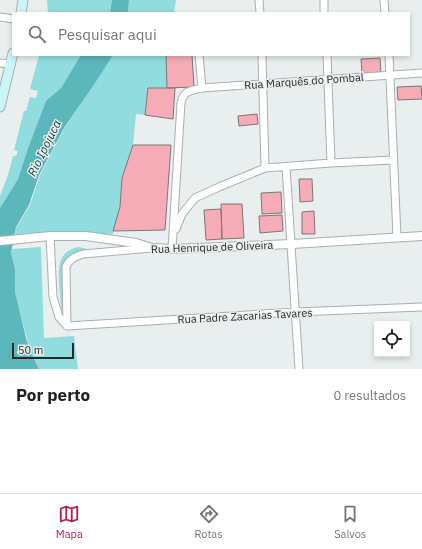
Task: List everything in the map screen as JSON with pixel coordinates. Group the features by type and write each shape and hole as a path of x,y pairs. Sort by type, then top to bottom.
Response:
{"main road":[{"path":"21,12 23,0"},
{"path":"0,106 12,56"}],"street":[{"path":"259,0 260,12"},
{"path":"324,0 324,12"},
{"path":"384,0 385,12"},
{"path":"0,17 12,19"},
{"path":"199,56 202,88"},
{"path":"262,56 265,168"},
{"path":"327,56 331,163"},
{"path":"389,56 396,237"},
{"path":"0,62 11,64"},
{"name":"Rua Marquês do Pombal","path":"173,235 181,103 182,96 186,92 202,88 422,73"},
{"path":"172,249 173,235 182,214 195,198 265,168 393,160"},
{"path":"286,167 299,369"},
{"path":"50,236 54,297 59,317 67,326"},
{"path":"0,242 50,236 86,236 109,238 136,243 152,248"},
{"name":"Rua Henrique de Oliveira","path":"67,326 66,267 68,262 74,257 83,254 152,248 172,249 292,244 422,236"},
{"name":"Rua Padre Zacarias Tavares","path":"67,326 296,312 422,307"}],"shaded area":[{"path":"47,0 112,0 110,12 48,12"},
{"path":"129,0 176,0 174,12 128,12"},
{"path":"39,56 80,56 61,88 46,102 18,179 0,208 0,196 13,156 16,156 18,151 14,150 24,111 26,111 30,97 36,98 38,91 30,89"},
{"path":"112,56 166,56 167,88 148,88 145,115 136,114 133,145 122,178 120,207 113,234 104,235 66,231 15,235 16,228 30,205 40,175 64,129"},
{"path":"41,247 44,338 74,336 78,369 39,369 31,353 15,292 15,269 11,253 12,249"},
{"path":"78,247 108,253 83,254 68,261 67,313 61,308 59,270 62,257 70,250"}],"water":[{"path":"112,0 129,0 128,12 110,12"},
{"name":"Rio Ipojuca","path":"80,56 112,56 64,128 39,175 29,205 16,227 11,253 15,269 15,292 26,338 39,369 0,369 0,208 18,179 46,101 61,88"}],"building":[{"path":"166,56 192,56 194,87 167,88"},
{"path":"380,58 381,73 362,74 361,59"},
{"path":"421,86 422,99 398,100 397,87"},
{"path":"148,88 175,88 173,119 145,115"},
{"path":"257,114 258,124 239,126 238,116"},
{"path":"133,145 171,145 165,230 113,231 120,207 122,178"},
{"path":"299,179 312,179 313,201 300,202"},
{"path":"281,192 282,213 262,214 261,193"},
{"path":"221,204 242,204 244,238 222,239"},
{"path":"221,209 222,239 206,240 204,210"},
{"path":"314,211 315,234 302,234 302,212"},
{"path":"282,215 283,231 260,233 259,216"}]}
